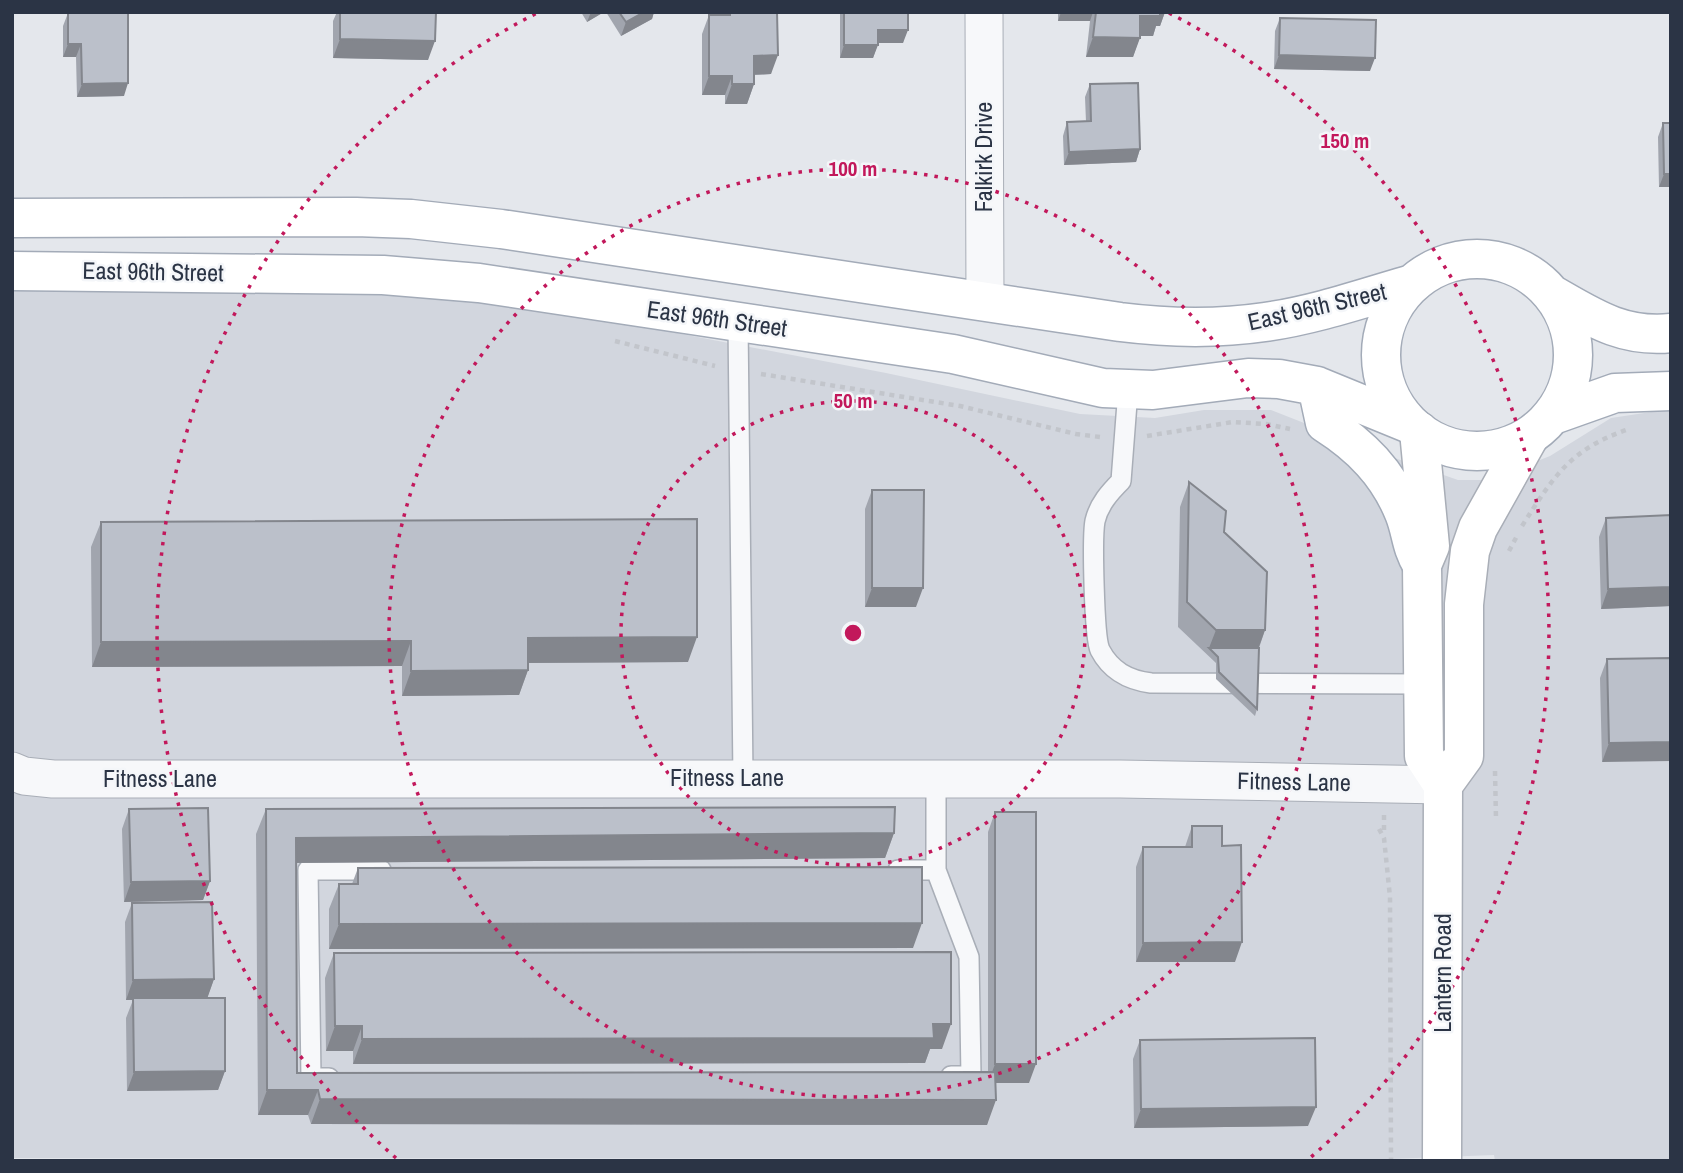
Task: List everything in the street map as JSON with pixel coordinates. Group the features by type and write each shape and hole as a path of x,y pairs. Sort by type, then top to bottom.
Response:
{"main road":[{"name":"East 96th Street","path":"12,218 356,216 411,219 514,231 1146,325 1220,327 1268,322 1412,284"},
{"path":"1671,333 1635,333 1599,322 1553,295 1530,274 1500,261 1469,259 1438,267 1412,284 1393,309 1382,338 1381,370 1391,399 1414,428 1437,442 1467,451 1499,449 1541,426 1615,393 1671,391"},
{"name":"East 96th Street","path":"12,271 347,274 425,278 536,291 953,354 1103,388 1169,389 1248,378 1279,379 1317,386 1414,428"},
{"path":"1414,428 1430,546 1422,565 1423,757 1443,785 1464,757 1464,604 1470,551 1478,528 1568,387 1574,355 1569,323 1553,295"},
{"path":"1317,386 1325,423 1363,450 1391,488 1405,515 1412,548 1422,565"},
{"name":"Lantern Road","path":"1442,1161 1443,785"}],"street":[{"name":"Falkirk Drive","path":"984,12 985,301"},
{"name":"Fitness Lane","path":"12,771 24,776 53,779 936,778 1443,785"}],"lane":[{"path":"738,322 743,778"},
{"path":"1128,390 1121,481 1108,494 1095,523 1096,640 1114,669 1125,677 1151,683 1423,684"},
{"path":"930,1077 971,1076 962,957 936,870 936,778"},
{"path":"352,1078 311,1078 316,962 309,870 406,870"},
{"path":"881,870 936,870"}],"path":[{"path":"607,339 691,362 960,406 1094,437"},
{"path":"1151,435 1233,422 1266,424 1294,430"},
{"path":"1508,553 1541,497 1576,455 1599,440 1640,427"},
{"path":"1495,769 1496,819"},
{"path":"1380,829 1384,838 1390,897 1391,1161"}],"shaded area":[{"path":"12,283 468,293 886,373 1080,414 1155,418 1204,410 1271,410 1458,480 1489,480 1550,456 1611,418 1671,409 1671,1161 1495,1161 1494,1155 1390,1159 12,1158"}],"building":[{"path":"128,12 128,83 82,84 81,44 68,44 68,13"},
{"path":"340,12 436,12 435,41 340,39"},
{"path":"619,12 644,12 626,22"},
{"path":"730,12 777,12 778,55 754,56 754,84 732,84 732,76 709,76 709,15 730,15"},
{"path":"844,12 908,12 908,30 878,30 878,45 844,45"},
{"path":"1096,12 1160,12 1160,16 1140,16 1140,38 1093,37"},
{"path":"1280,18 1376,20 1375,58 1279,55"},
{"path":"1138,83 1140,149 1069,152 1067,122 1091,121 1090,84"},
{"path":"1663,123 1671,123 1671,174 1664,174"},
{"path":"1189,482 1226,511 1224,532 1267,572 1265,630 1216,630 1187,602"},
{"path":"872,490 924,490 923,588 872,588"},
{"path":"1671,515 1671,587 1608,589 1606,518"},
{"path":"697,519 697,637 528,638 528,670 411,671 411,641 101,642 101,522"},
{"path":"1209,648 1259,648 1257,709 1219,672 1218,657"},
{"path":"1671,658 1671,742 1609,743 1607,659"},
{"path":"895,807 894,833 296,838 297,1073 995,1072 996,1100 320,1099 318,1090 267,1090 266,809"},
{"path":"208,808 210,881 131,882 129,809"},
{"path":"995,812 1036,812 1036,1064 995,1064"},
{"path":"1192,826 1222,826 1222,846 1241,845 1242,942 1143,943 1143,847 1192,847"},
{"path":"922,867 922,923 339,924 339,884 358,884 358,868"},
{"path":"212,902 214,979 133,980 132,903"},
{"path":"951,952 951,1024 933,1024 934,1038 362,1039 362,1026 335,1026 334,953"},
{"path":"133,998 225,998 225,1071 134,1072"},
{"path":"1315,1038 1316,1107 1141,1109 1140,1040"}]}
